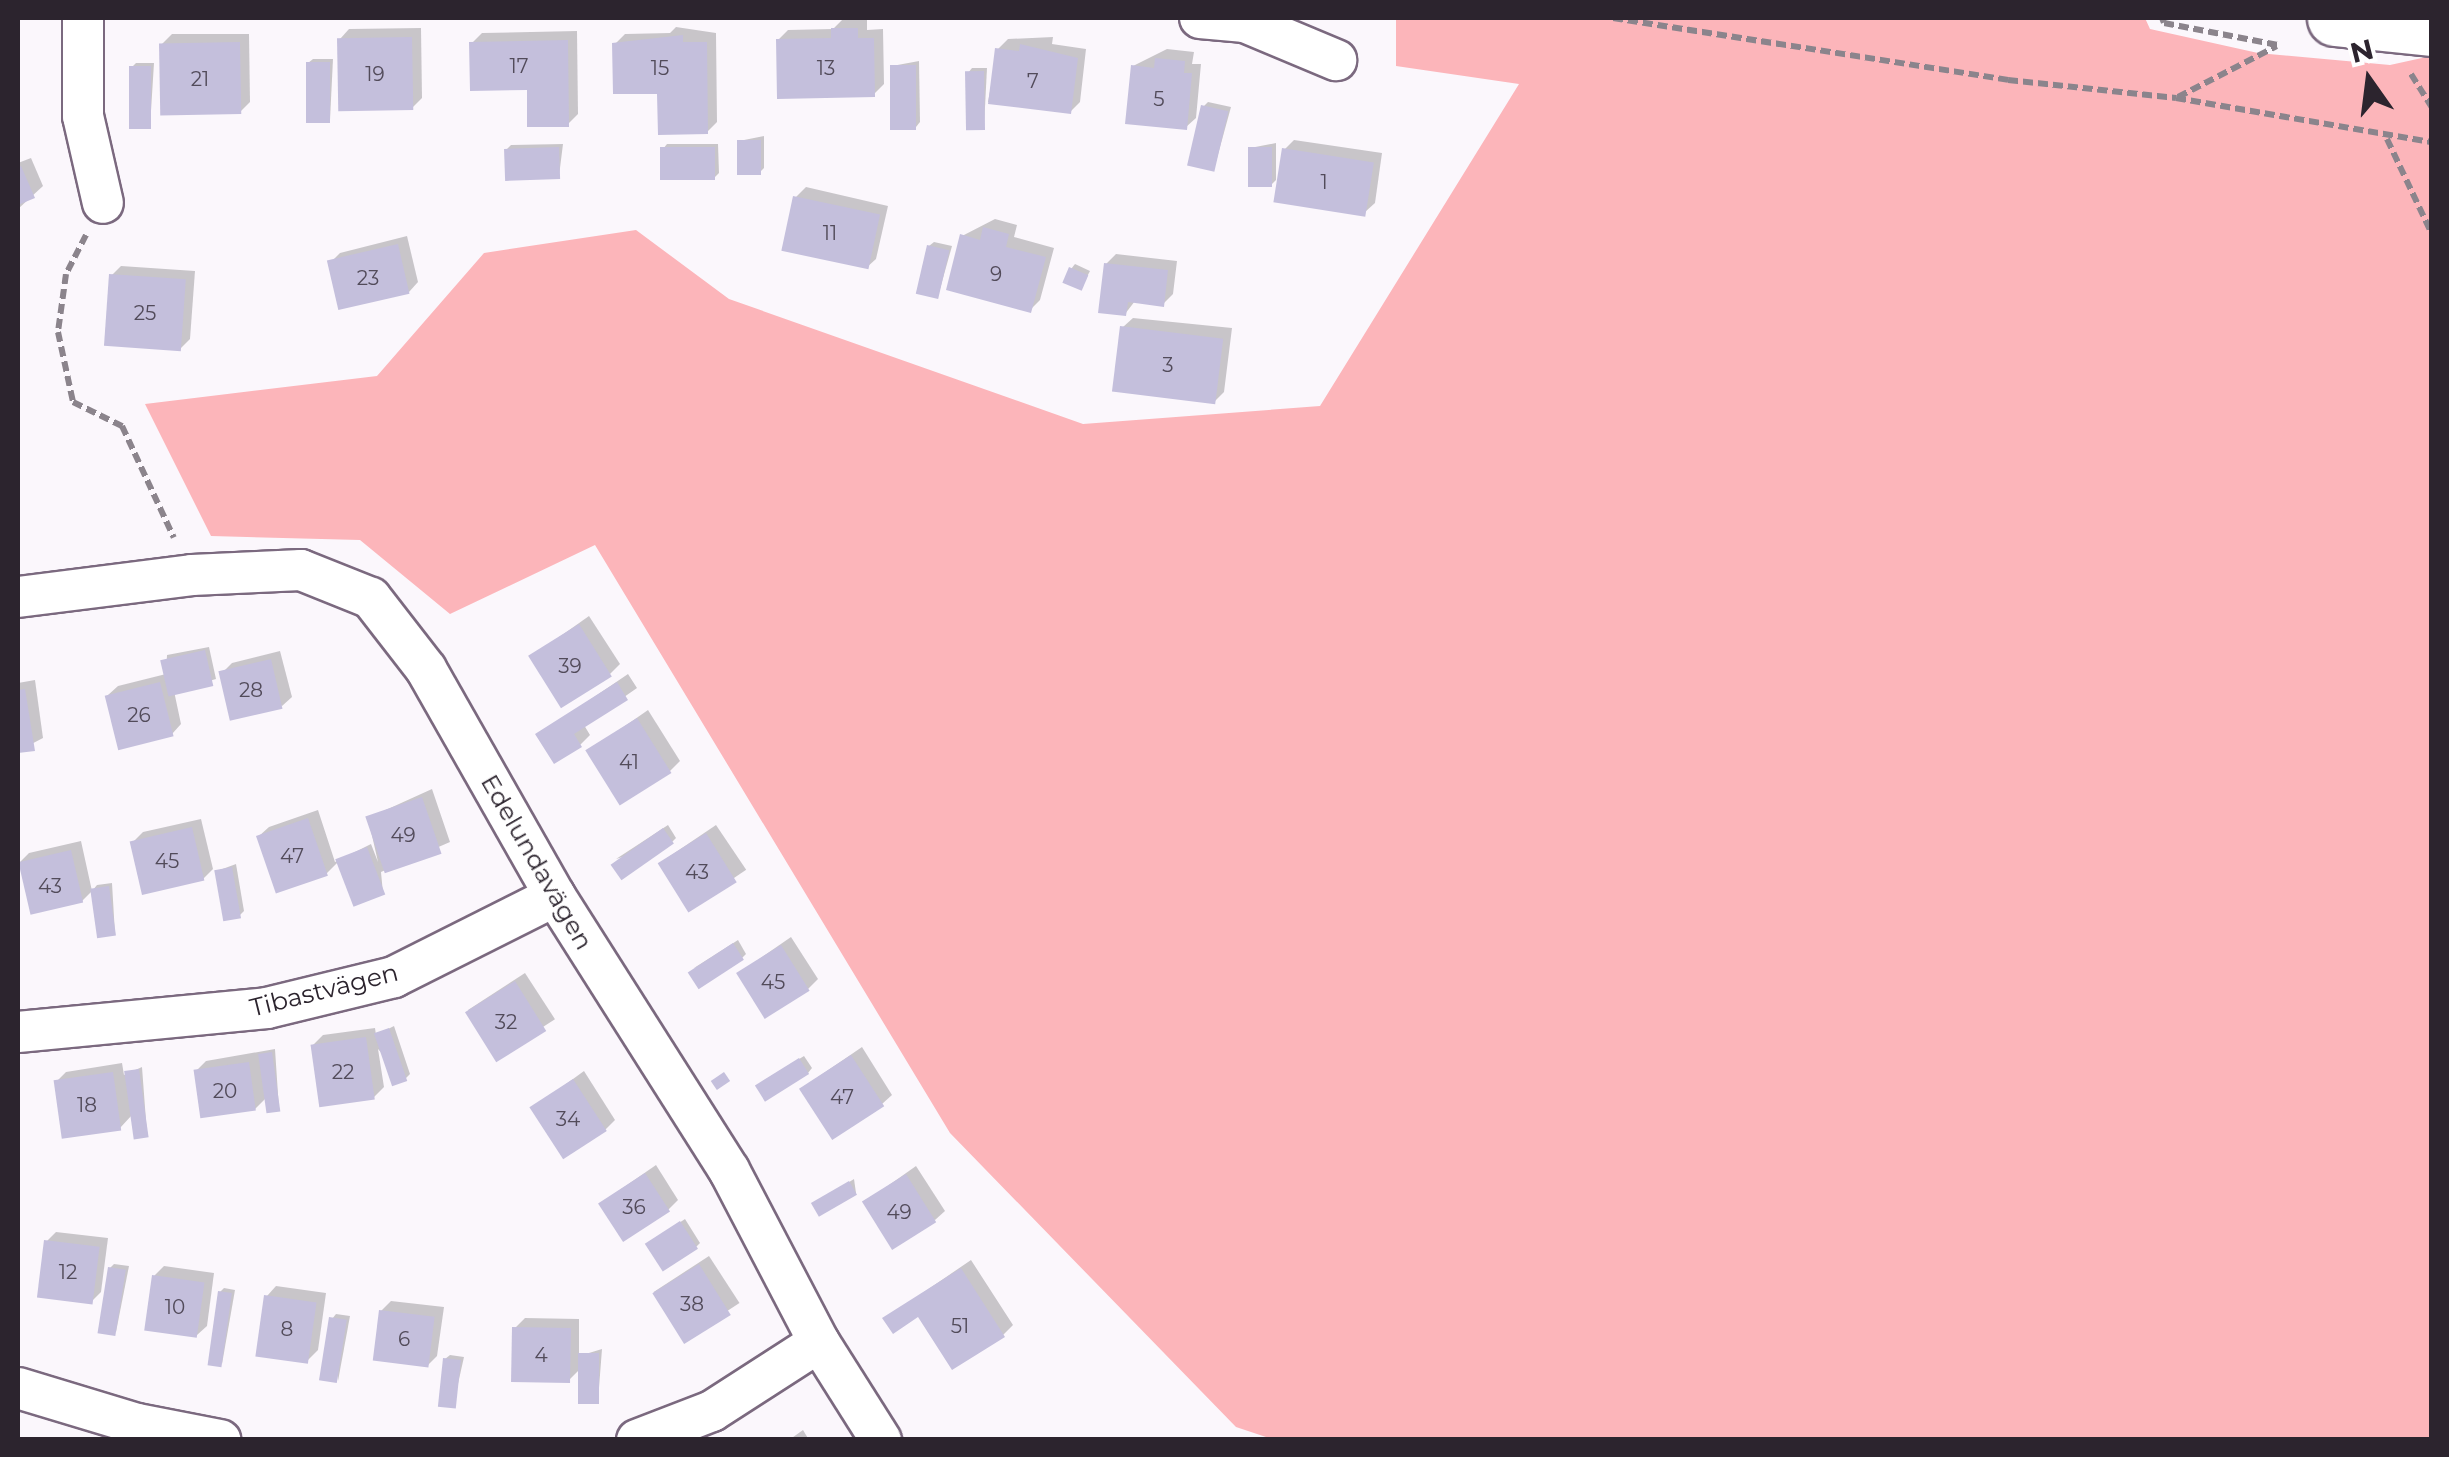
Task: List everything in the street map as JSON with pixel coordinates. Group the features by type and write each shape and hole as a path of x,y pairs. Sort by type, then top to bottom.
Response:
{"street":[{"path":"83,18 83,116 103,203"},
{"path":"1200,18 1245,22 1336,60"},
{"path":"2335,18 2417,44"},
{"name":"Edelundavägen","path":"18,596 192,575 301,570 371,598 426,670 554,896 729,1170 819,1342 882,1440"},
{"name":"Tibastvägen","path":"18,1032 268,1008 394,976 554,896"},
{"path":"637,1440 712,1410 819,1342"},
{"path":"18,1388 220,1440"}],"path":[{"path":"1614,18 2008,80 2176,98 2387,138 2432,142"},
{"path":"2162,18 2164,23 2278,46 2262,60 2176,98"},
{"path":"2417,44 2432,108"},
{"path":"2387,138 2432,234"},
{"path":"103,203 66,274 58,332 73,402 122,426 192,575"}],"shaded area":[{"path":"1396,18 2145,18 2150,29 2258,53 2390,65 2431,56 2431,1439 1275,1440 1236,1427 950,1133 595,545 450,614 360,540 211,536 145,404 377,376 484,253 636,230 729,299 1083,424 1320,406 1519,84 1396,66"}],"building":[{"path":"831,28 858,28 858,38 874,38 875,97 777,99 776,39 831,38"},
{"path":"683,35 683,42 707,42 708,134 658,135 657,94 613,94 612,43"},
{"path":"412,37 413,110 338,111 337,38"},
{"path":"568,40 569,127 527,127 527,90 470,91 469,42"},
{"path":"240,42 241,114 160,115 159,43"},
{"path":"1020,44 1078,58 1071,114 988,104 995,48 1019,51"},
{"path":"1155,58 1185,61 1184,73 1192,73 1187,130 1125,124 1131,65 1154,68"},
{"path":"306,62 330,62 330,123 306,123"},
{"path":"890,65 916,65 916,130 890,130"},
{"path":"129,66 151,66 151,129 129,129"},
{"path":"965,71 984,71 985,130 966,130"},
{"path":"1201,105 1228,111 1214,172 1187,165"},
{"path":"737,140 761,140 761,175 737,175"},
{"path":"559,147 560,179 505,181 504,149"},
{"path":"660,147 715,147 715,180 660,180"},
{"path":"1248,147 1272,147 1272,187 1248,187"},
{"path":"1282,148 1374,163 1365,217 1273,202"},
{"path":"21,166 35,198 18,205 18,167"},
{"path":"793,196 880,215 868,269 781,251"},
{"path":"983,227 1009,234 1006,247 1046,257 1031,313 946,290 960,234 980,240"},
{"path":"398,244 409,294 338,310 327,260"},
{"path":"927,245 949,250 938,299 916,294"},
{"path":"1104,263 1168,270 1164,307 1128,302 1126,316 1098,313"},
{"path":"1069,267 1088,275 1082,291 1062,283"},
{"path":"109,274 186,279 181,351 104,346"},
{"path":"1120,326 1223,339 1215,404 1112,392"},
{"path":"579,624 612,677 561,708 528,656"},
{"path":"205,650 213,686 169,696 160,660"},
{"path":"271,659 282,709 230,721 218,671"},
{"path":"160,682 174,736 118,750 105,696"},
{"path":"617,682 628,700 574,734 582,747 554,764 535,734"},
{"path":"25,689 35,751 18,753 18,690"},
{"path":"637,718 671,773 620,805 585,750"},
{"path":"422,797 442,854 385,873 365,817"},
{"path":"308,818 328,876 276,894 256,836"},
{"path":"192,827 204,881 142,895 130,841"},
{"path":"663,828 674,844 621,880 611,865"},
{"path":"706,833 737,882 688,912 658,863"},
{"path":"367,847 385,895 354,907 335,859"},
{"path":"71,850 83,903 31,915 18,862"},
{"path":"232,867 241,918 223,921 214,870"},
{"path":"109,886 116,936 97,938 90,889"},
{"path":"733,943 744,960 699,989 688,972"},
{"path":"781,945 810,991 765,1019 736,973"},
{"path":"515,981 546,1031 496,1062 465,1012"},
{"path":"389,1028 407,1081 392,1086 374,1033"},
{"path":"366,1037 375,1099 319,1107 311,1045"},
{"path":"272,1052 280,1111 266,1113 258,1054"},
{"path":"851,1055 884,1106 832,1140 799,1089"},
{"path":"799,1058 809,1074 765,1102 755,1086"},
{"path":"249,1062 256,1111 200,1118 194,1070"},
{"path":"139,1069 149,1137 134,1139 124,1071"},
{"path":"113,1072 121,1130 62,1139 54,1080"},
{"path":"724,1072 730,1081 717,1090 711,1081"},
{"path":"573,1079 607,1131 563,1159 529,1107"},
{"path":"645,1173 670,1212 623,1242 598,1203"},
{"path":"906,1174 936,1222 892,1250 862,1202"},
{"path":"849,1181 857,1195 819,1217 811,1203"},
{"path":"680,1221 698,1249 663,1272 645,1244"},
{"path":"44,1240 100,1247 93,1304 37,1298"},
{"path":"699,1264 731,1315 684,1344 652,1293"},
{"path":"108,1267 126,1270 115,1336 98,1333"},
{"path":"961,1268 1005,1337 952,1370 918,1317 893,1334 882,1318"},
{"path":"152,1275 204,1282 197,1338 144,1330"},
{"path":"218,1291 232,1293 221,1367 208,1365"},
{"path":"264,1295 316,1302 308,1364 255,1356"},
{"path":"379,1310 435,1317 428,1367 373,1361"},
{"path":"329,1317 347,1320 337,1383 319,1380"},
{"path":"512,1327 571,1328 570,1383 511,1382"},
{"path":"578,1353 599,1353 599,1404 578,1404"},
{"path":"443,1358 461,1360 456,1409 438,1407"}]}
